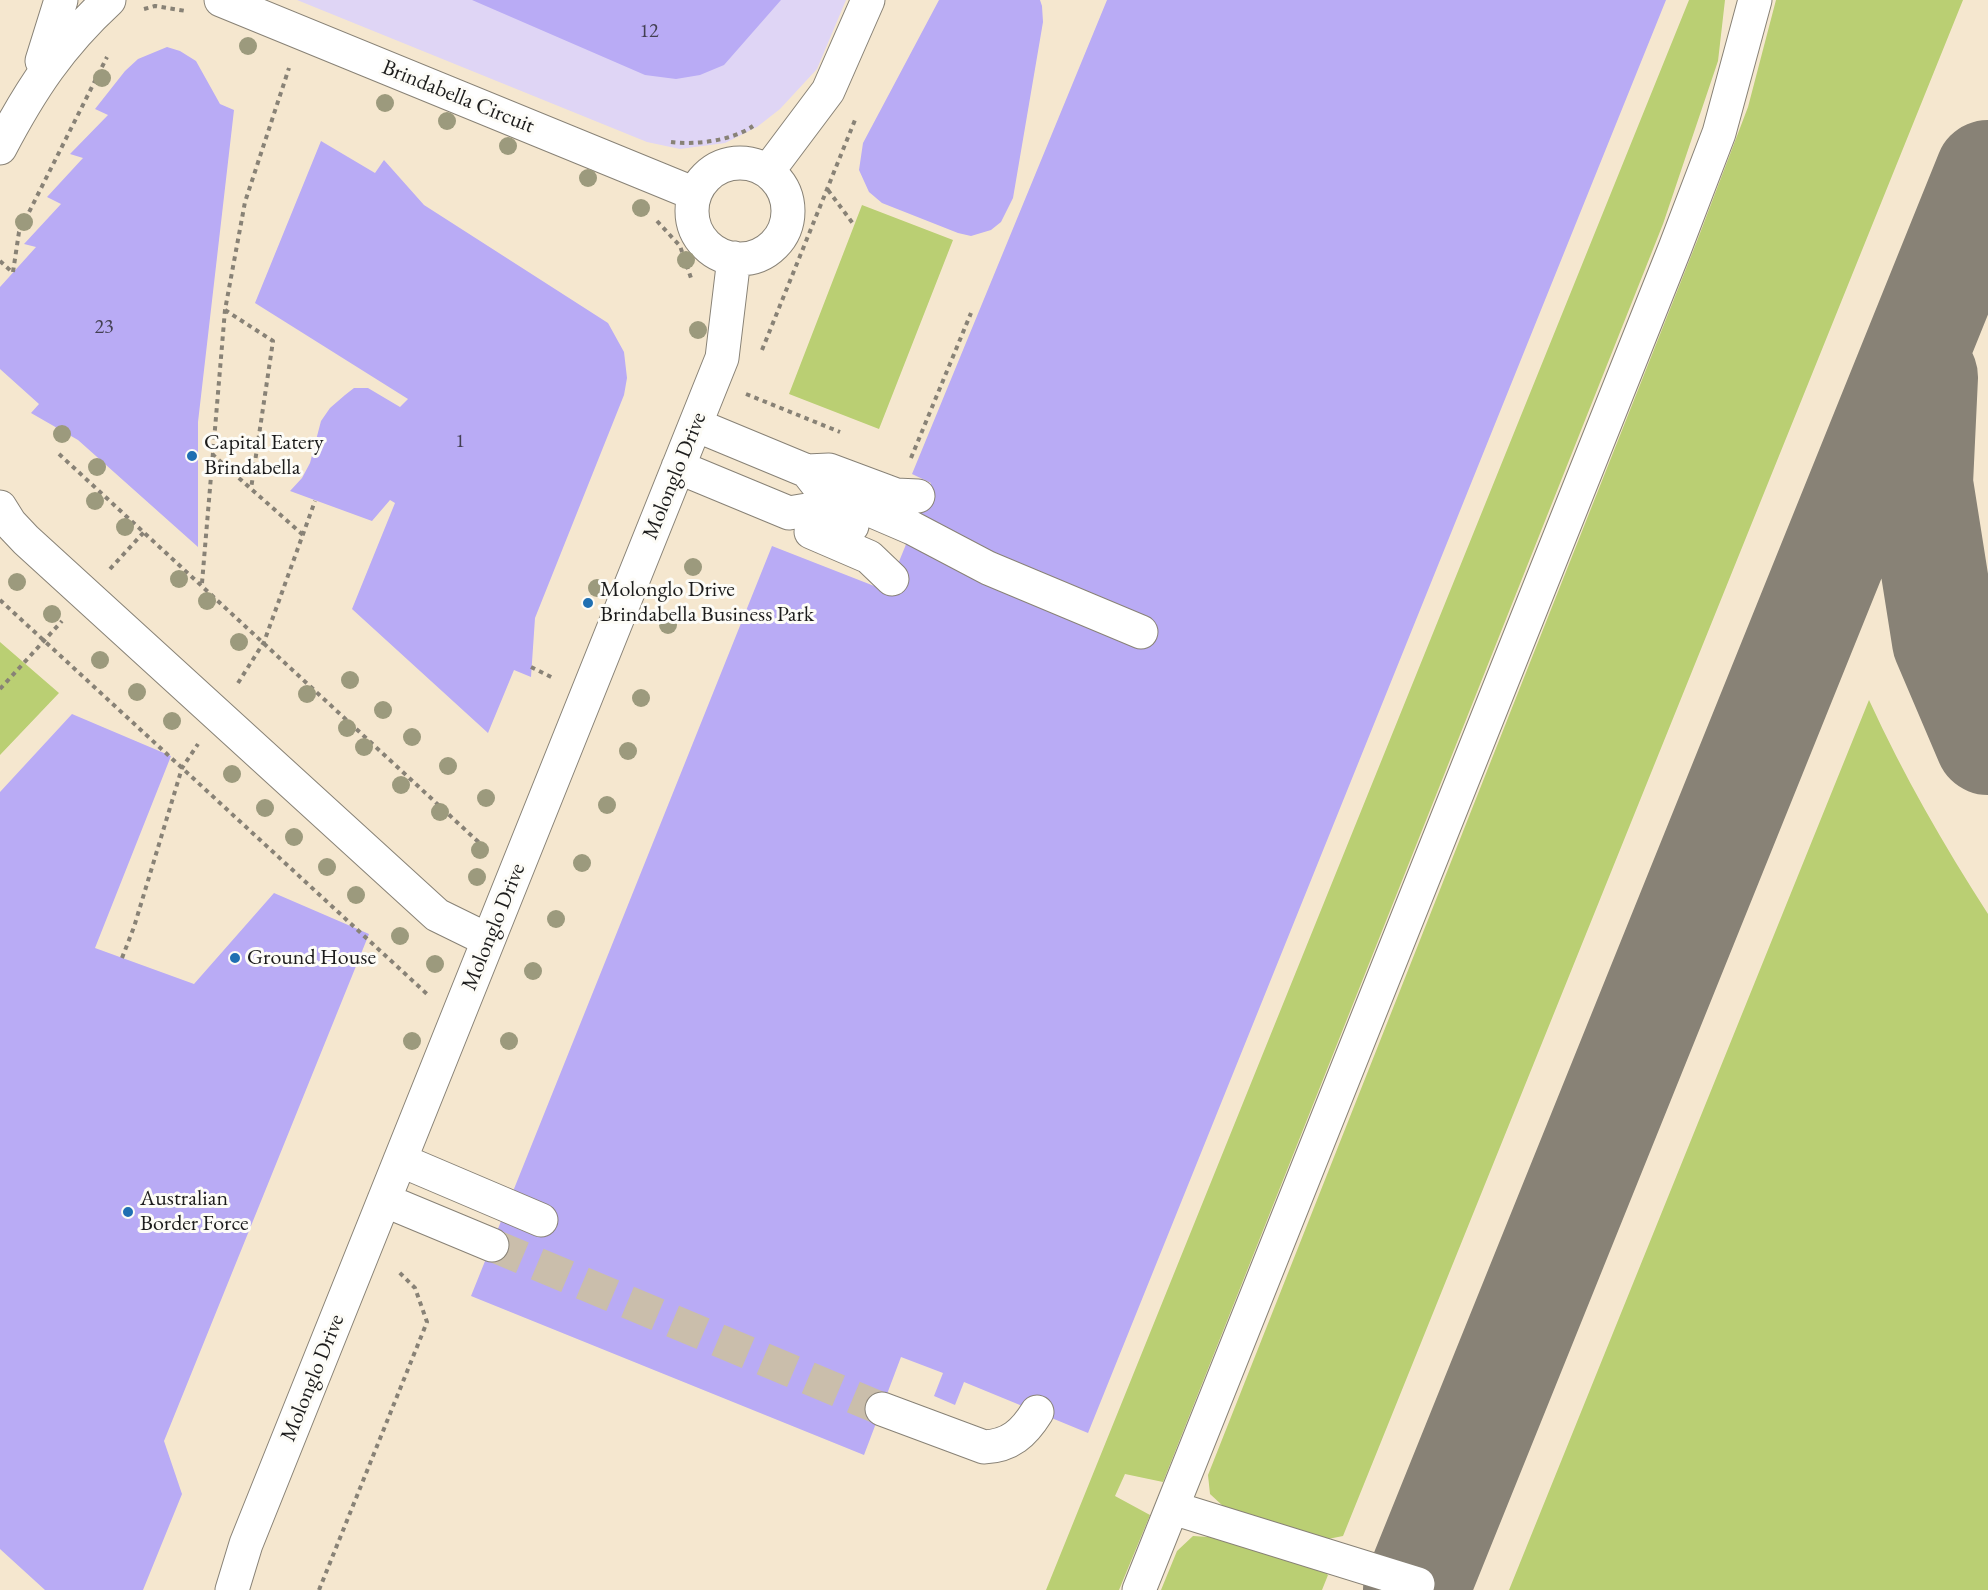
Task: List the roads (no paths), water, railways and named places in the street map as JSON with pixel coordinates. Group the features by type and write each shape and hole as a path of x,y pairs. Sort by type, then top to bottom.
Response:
{"street":[{"path":"33,86 61,0"},
{"name":"Brindabella Circuit","path":"221,0 695,194"},
{"path":"768,171 828,91 868,0"},
{"path":"1139,1590 1679,237 1719,133 1755,0"},
{"path":"0,148 33,86 58,51 123,5"},
{"path":"731,163 750,164 768,171 781,184 787,201 788,219 781,236 769,249 752,257 734,258 721,255 700,239 691,213 695,194 700,182 714,170 731,163"},
{"name":"Molonglo Drive","path":"232,1590 246,1544 722,358 734,258"},
{"path":"696,425 807,471 829,470 907,496"},
{"path":"678,467 789,513 805,529 869,557 892,579"},
{"path":"807,471 821,489 912,528 988,568 1141,632"},
{"path":"0,507 10,523 26,540 437,915 488,940"},
{"path":"789,513 813,509 878,538 988,568"},
{"path":"400,1160 541,1220"},
{"path":"384,1200 492,1245"},
{"path":"882,1409 984,1447 1002,1445 1018,1437 1037,1412"},
{"path":"1173,1508 1418,1584"}],"tunnel":[{"path":"492,1245 882,1409"}],"place":[{"name":"Capital Eatery Brindabella","path":"192,456"},
{"name":"Molonglo Drive Brindabella Business Park","path":"588,603"},
{"name":"Ground House","path":"235,958"},
{"name":"Australian Border Force","path":"128,1212"}]}
